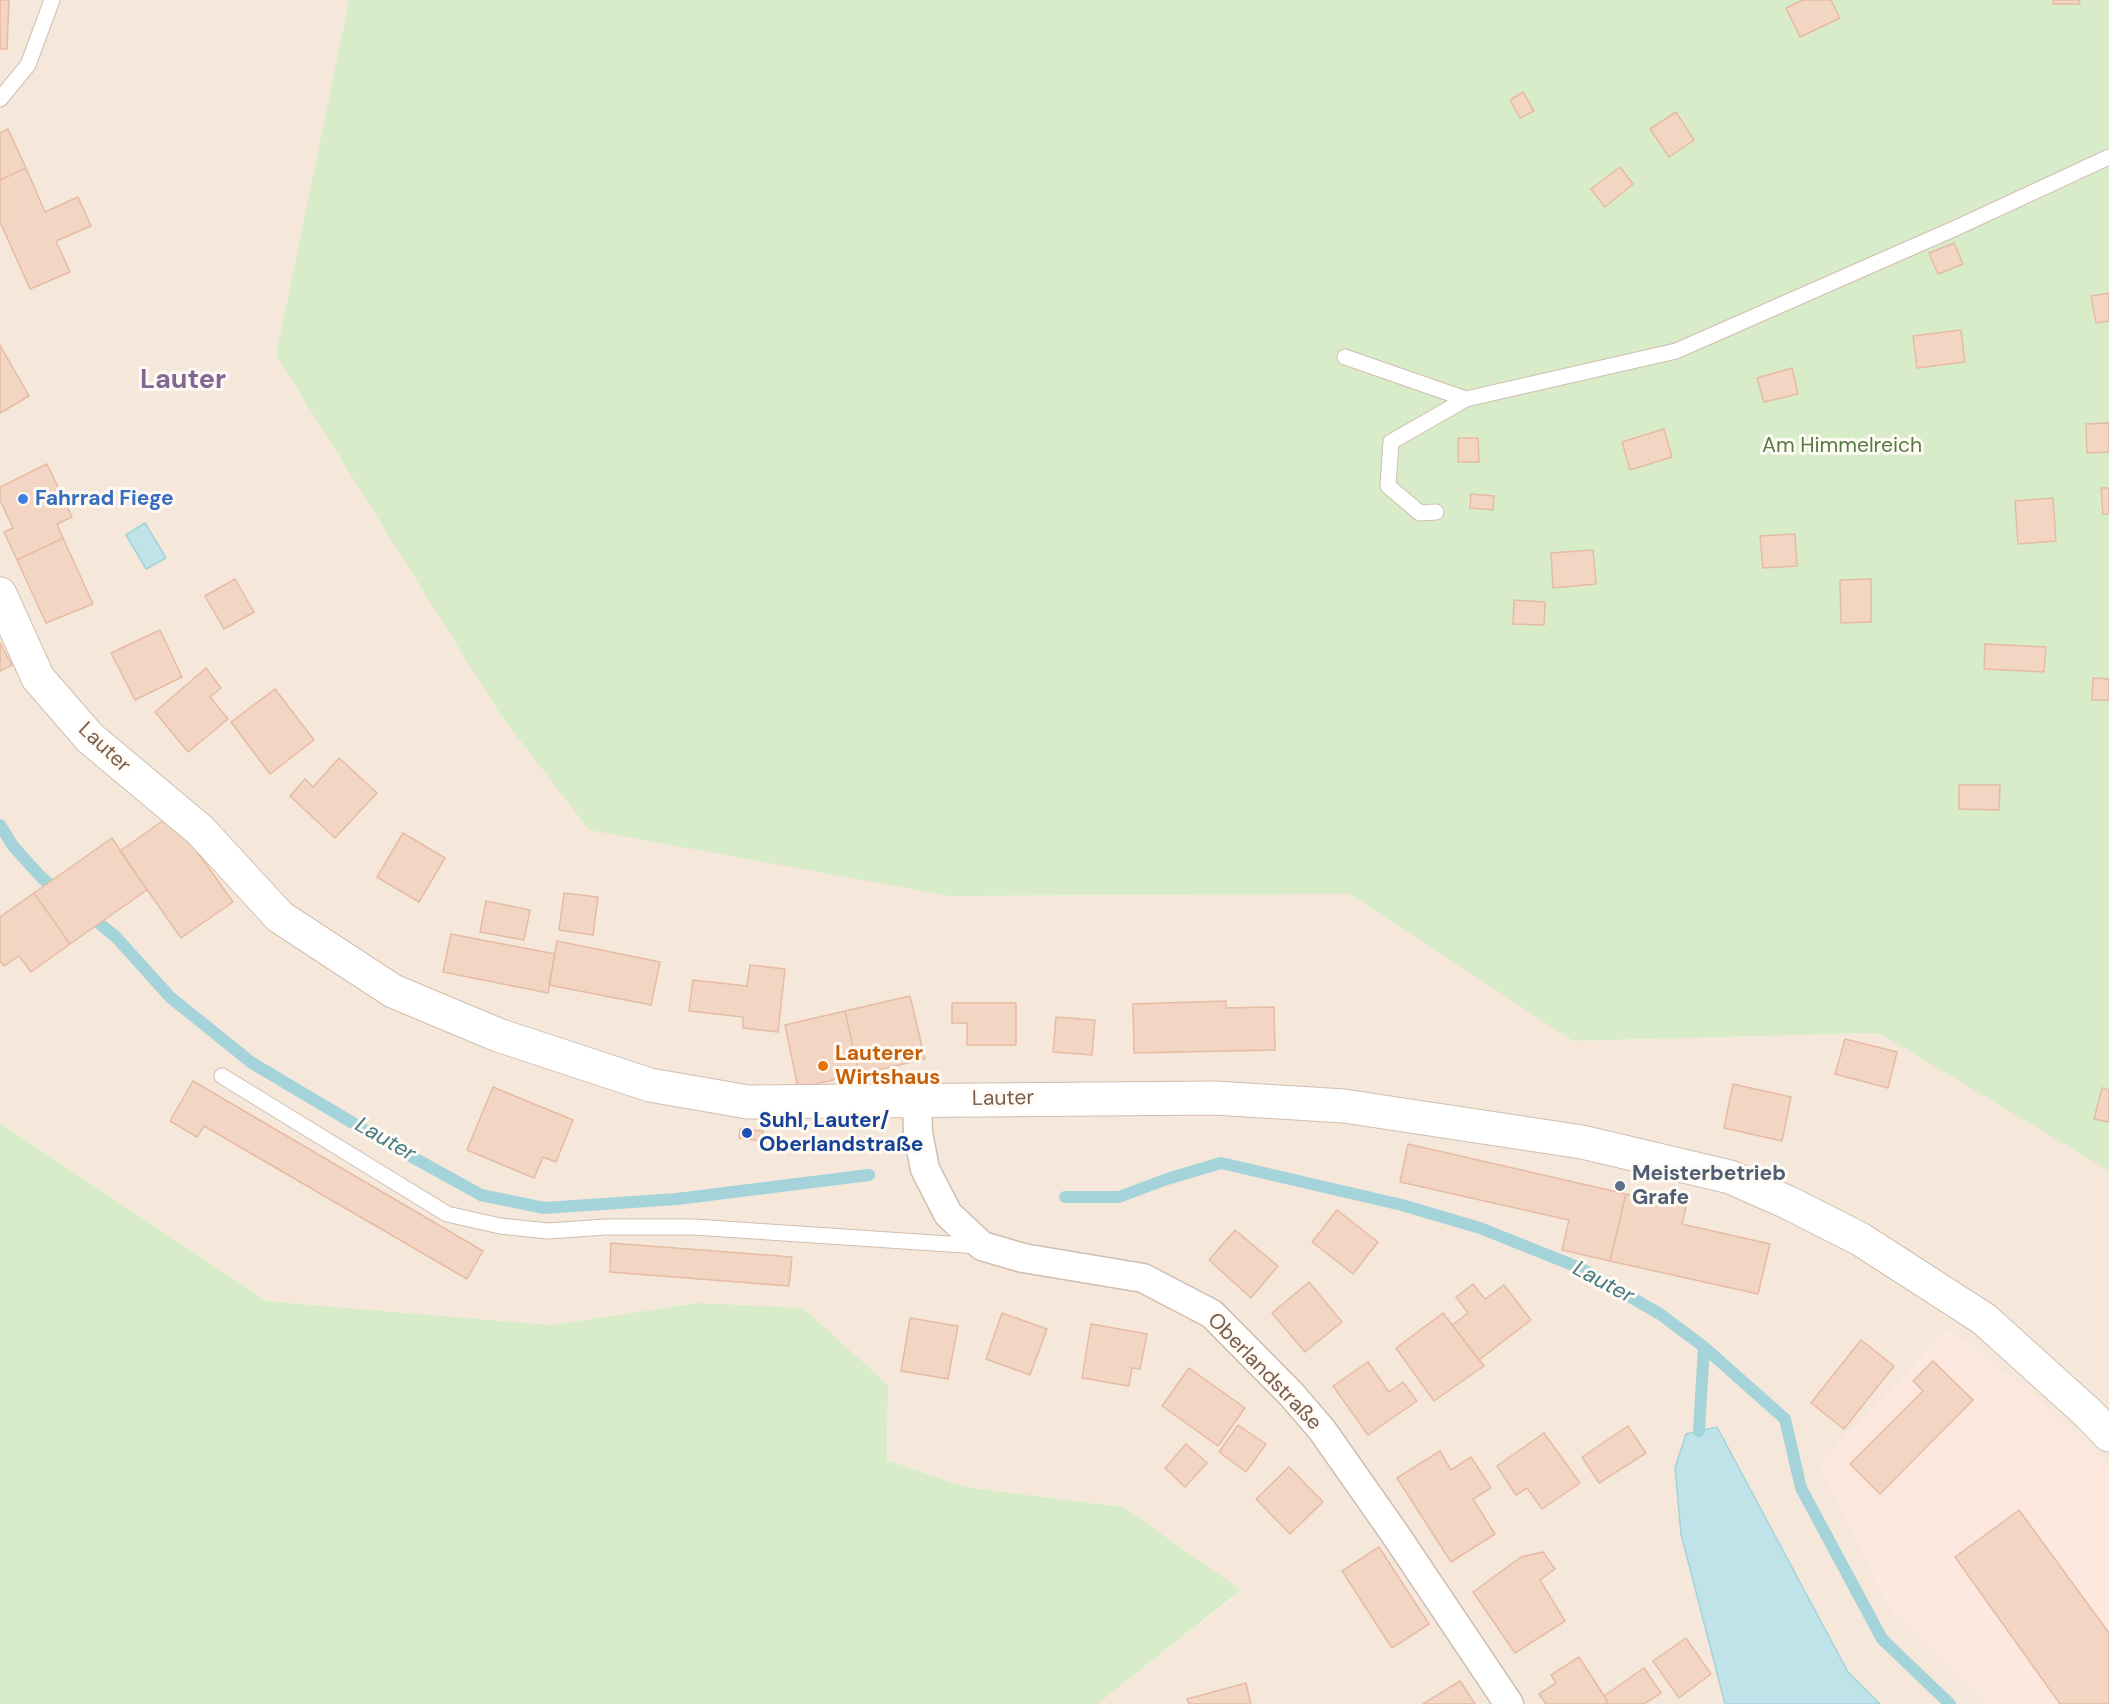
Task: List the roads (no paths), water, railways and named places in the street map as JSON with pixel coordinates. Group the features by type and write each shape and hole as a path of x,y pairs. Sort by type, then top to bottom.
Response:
{"street":[{"name":"Lauter","path":"0,594 38,678 90,738 200,830 280,916 393,991 498,1035 650,1085 748,1102 1215,1098 1344,1106 1582,1142 1730,1177 1789,1203 1860,1239 1984,1319 2088,1413 2109,1435"},
{"name":"Oberlandstraße","path":"917,1100 918,1132 925,1169 948,1214 982,1246 1023,1258 1143,1278 1212,1314 1292,1395 1322,1430 1509,1704"}],"lane":[{"path":"0,99 28,65 52,0"},
{"path":"1436,512 1420,513 1388,486 1391,442 1466,399 1676,351 1958,227 2109,157"},
{"path":"1345,357 1466,399"},
{"path":"222,1076 447,1214 500,1226 548,1231 606,1227 694,1227 982,1246"}],"water":[{"path":"145,523 166,558 146,569 126,535"},
{"path":"1717,1427 1848,1672 1880,1704 1725,1704 1681,1534 1675,1468 1686,1434"}],"waterway":[{"name":"Lauter","path":"0,825 13,846 42,878 61,893"},
{"name":"Lauter","path":"89,915 116,937 170,997 252,1063 385,1142 481,1195 544,1208 677,1199 869,1175"},
{"name":"Lauter","path":"1065,1197 1119,1197 1167,1179 1221,1163 1402,1205 1480,1228 1580,1268 1660,1314 1704,1347 1785,1419 1801,1488 1882,1639 1950,1704"},
{"path":"1699,1431 1704,1347"}],"place":[{"name":"Fahrrad Fiege","path":"23,499"},
{"name":"Lauterer Wirtshaus","path":"823,1066"},
{"name":"Suhl, Lauter/ Oberlandstraße","path":"747,1133"},
{"name":"Meisterbetrieb Grafe","path":"1620,1186"}],"district":[{"name":"Lauter","path":"183,381"}],"park label":[{"name":"Am Himmelreich","path":"1842,446"}]}
